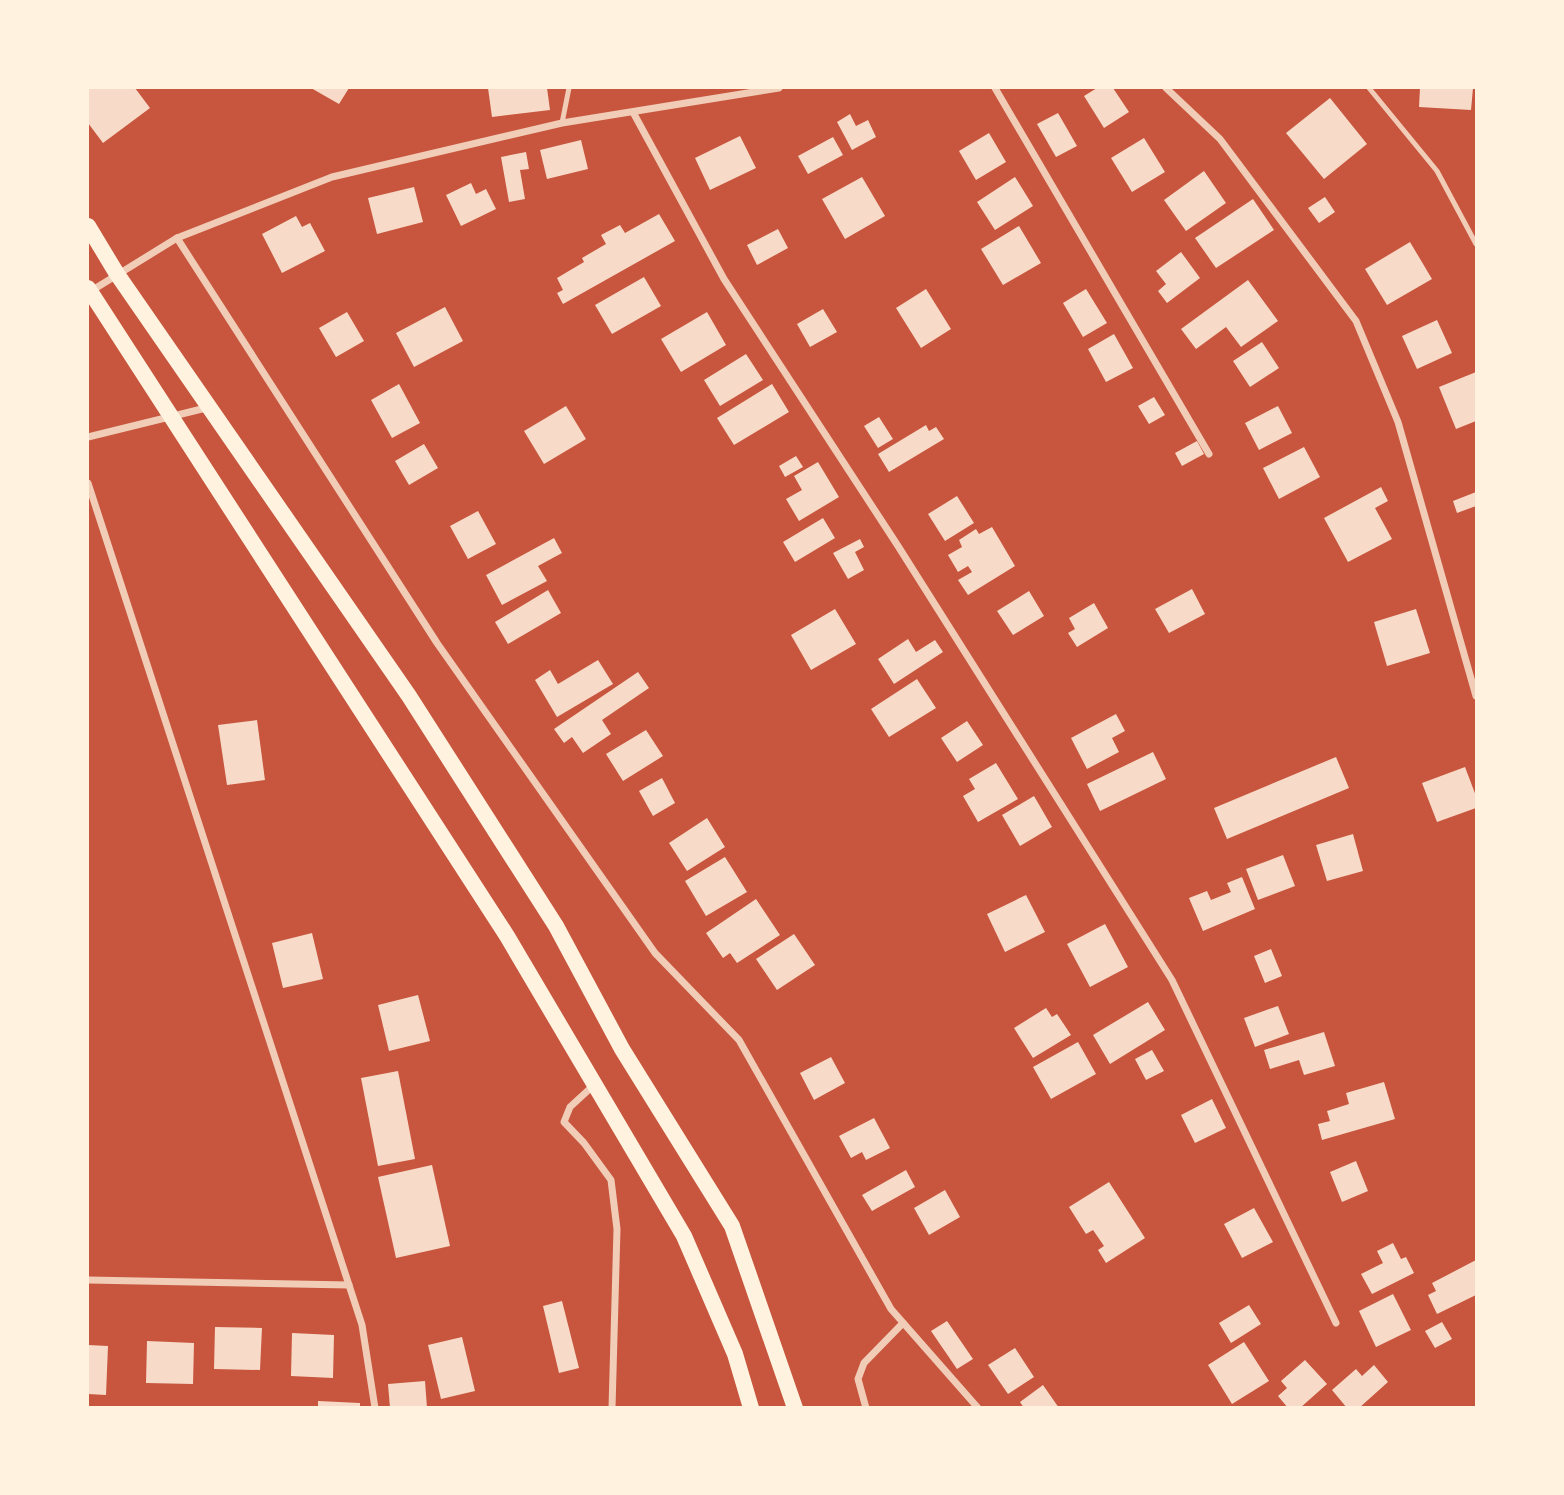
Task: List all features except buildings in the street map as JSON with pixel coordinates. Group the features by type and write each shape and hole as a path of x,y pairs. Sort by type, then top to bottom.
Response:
{"highway":[{"path":"88,226 117,274 438,742 556,926 622,1049 732,1226 795,1408"},
{"path":"88,292 493,913 595,1084 684,1236 735,1354 751,1408"}],"street":[{"path":"88,292 177,238 332,177 562,123 634,114 779,88"},
{"path":"995,88 1209,454"},
{"path":"1166,88 1220,139 1356,321 1398,422 1476,696"},
{"path":"634,114 724,279 906,557 1172,980 1336,1324"},
{"path":"177,238 460,677 655,953 739,1040 891,1310 978,1408"},
{"path":"88,437 210,407"},
{"path":"88,483 362,1325 376,1408"},
{"path":"595,1084 570,1107 564,1122 584,1143 611,1180 617,1229 612,1408"},
{"path":"88,1280 349,1285"},
{"path":"866,1408 858,1379 864,1363 903,1324"}],"lane":[{"path":"562,123 569,88"},
{"path":"1369,88 1437,171 1476,244"}]}
